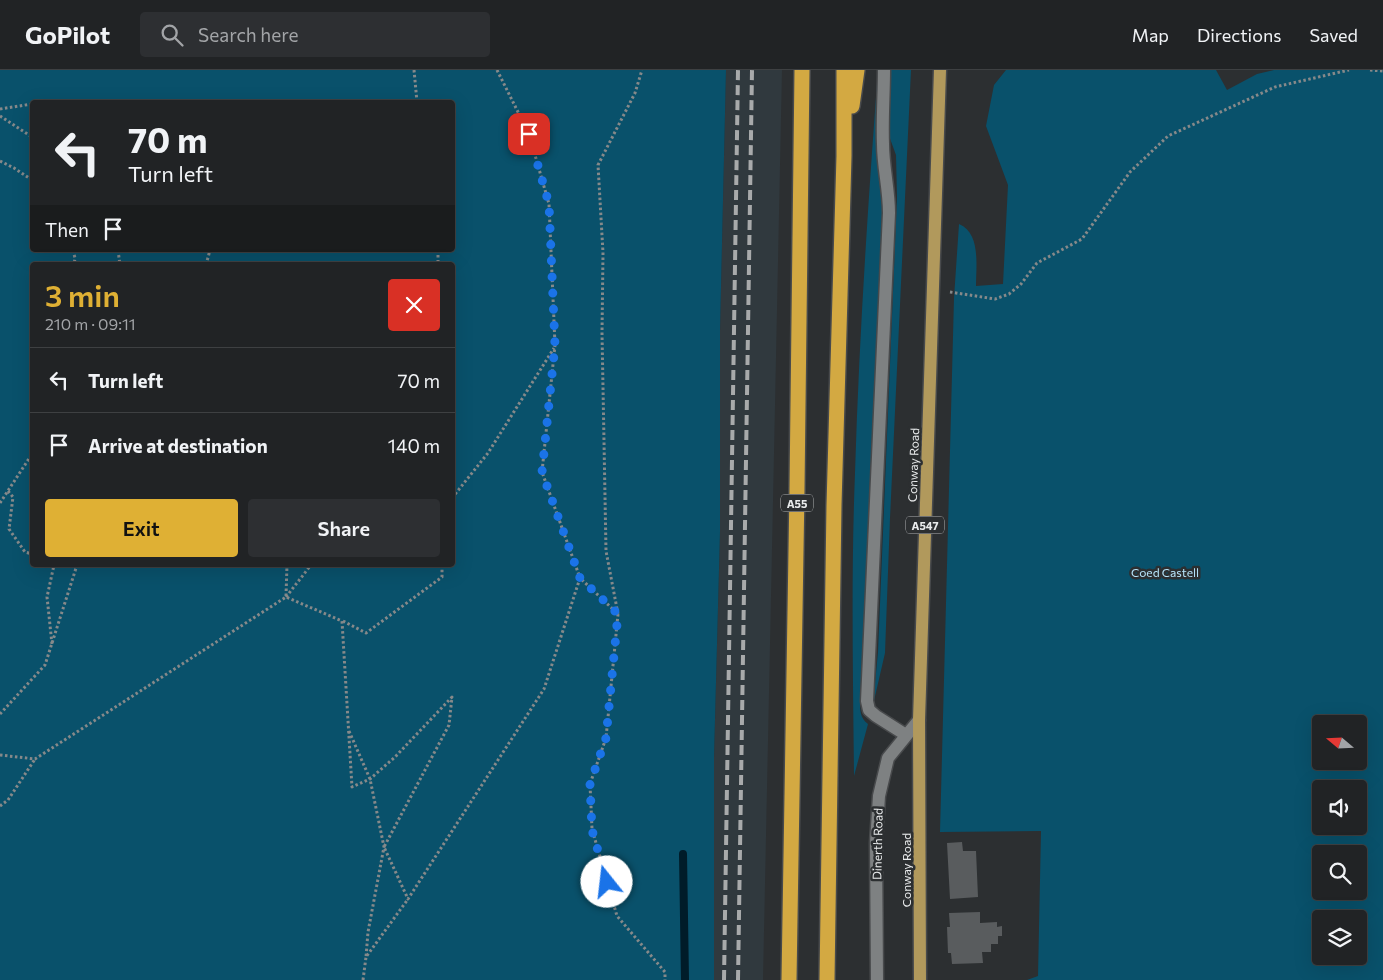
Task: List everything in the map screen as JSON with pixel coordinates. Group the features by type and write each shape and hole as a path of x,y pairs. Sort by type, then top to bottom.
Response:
{"highway":[{"name":"A55","path":"789,980 802,70"},
{"path":"826,980 834,505 844,156 844,70"},
{"path":"844,156 857,70"}],"main road":[{"name":"Conway Road","path":"920,980 919,720 940,70"}],"street":[{"path":"884,70 883,143 890,213 867,702 869,710 876,716 906,735"},
{"name":"Dinerth Road","path":"877,980 876,844 879,796 888,758 919,720"}],"path":[{"path":"414,70 418,100"},
{"path":"497,70 529,134 549,204 555,345 542,472 580,578 618,614"},
{"path":"642,70 635,93 598,166 604,253 602,333 606,551 618,614 606,738 590,784 592,830 617,916 665,972 665,980"},
{"path":"957,293 995,300 1009,294 1037,263 1082,239 1130,172 1168,136 1275,88 1349,70"},
{"path":"1370,70 1383,72"},
{"path":"0,109 30,104"},
{"path":"0,116 30,137"},
{"path":"0,162 14,168 30,179"},
{"path":"455,494 488,453 555,345"},
{"path":"0,503 30,457"},
{"path":"8,491 13,497 9,529 25,552 30,553"},
{"path":"52,645 48,598 53,567"},
{"path":"0,714 45,665 76,567"},
{"path":"286,597 287,567"},
{"path":"0,806 8,800 35,759 286,597 309,567"},
{"path":"286,597 366,633 442,577 442,567"},
{"path":"366,957 408,899 544,689 580,578"},
{"path":"342,621 352,787 370,779 395,757 452,697 449,725 384,847 368,932 363,980"},
{"path":"348,728 370,779 384,847 408,899"},
{"path":"0,755 35,759"}],"shaded area":[{"path":"726,70 782,70 763,980 714,980 714,757 720,532 720,331"}],"green space":[{"path":"0,70 726,70 720,331 720,532 714,757 714,980 0,980"},
{"path":"878,70 883,194 860,701 861,714 868,724 854,776 853,587 855,473 864,272"},
{"path":"891,70 911,70 885,653 873,705 878,652 897,197 896,155 888,133"},
{"name":"Coed Castell","path":"1006,70 1216,70 1227,90 1257,74 1274,70 1383,70 1383,980 1027,980 1038,976 1041,831 940,832 954,298 959,224 966,228 974,242 976,251 976,286 1003,284 1008,185 986,126 994,85"}],"building":[{"path":"962,842 963,851 976,851 978,897 950,899 947,843"},
{"path":"980,912 980,923 997,922 997,927 1002,926 1002,936 998,936 998,944 991,944 991,952 982,952 983,963 952,964 951,953 948,953 947,927 950,927 949,913"}],"waterway":[{"path":"683,854 685,980"}],"railway":[{"path":"724,980 738,70"},
{"path":"738,980 752,70"}],"route":[{"path":"529,134 549,204 555,345 542,472 580,578 618,614 606,738 590,784 592,830 607,882"}]}
